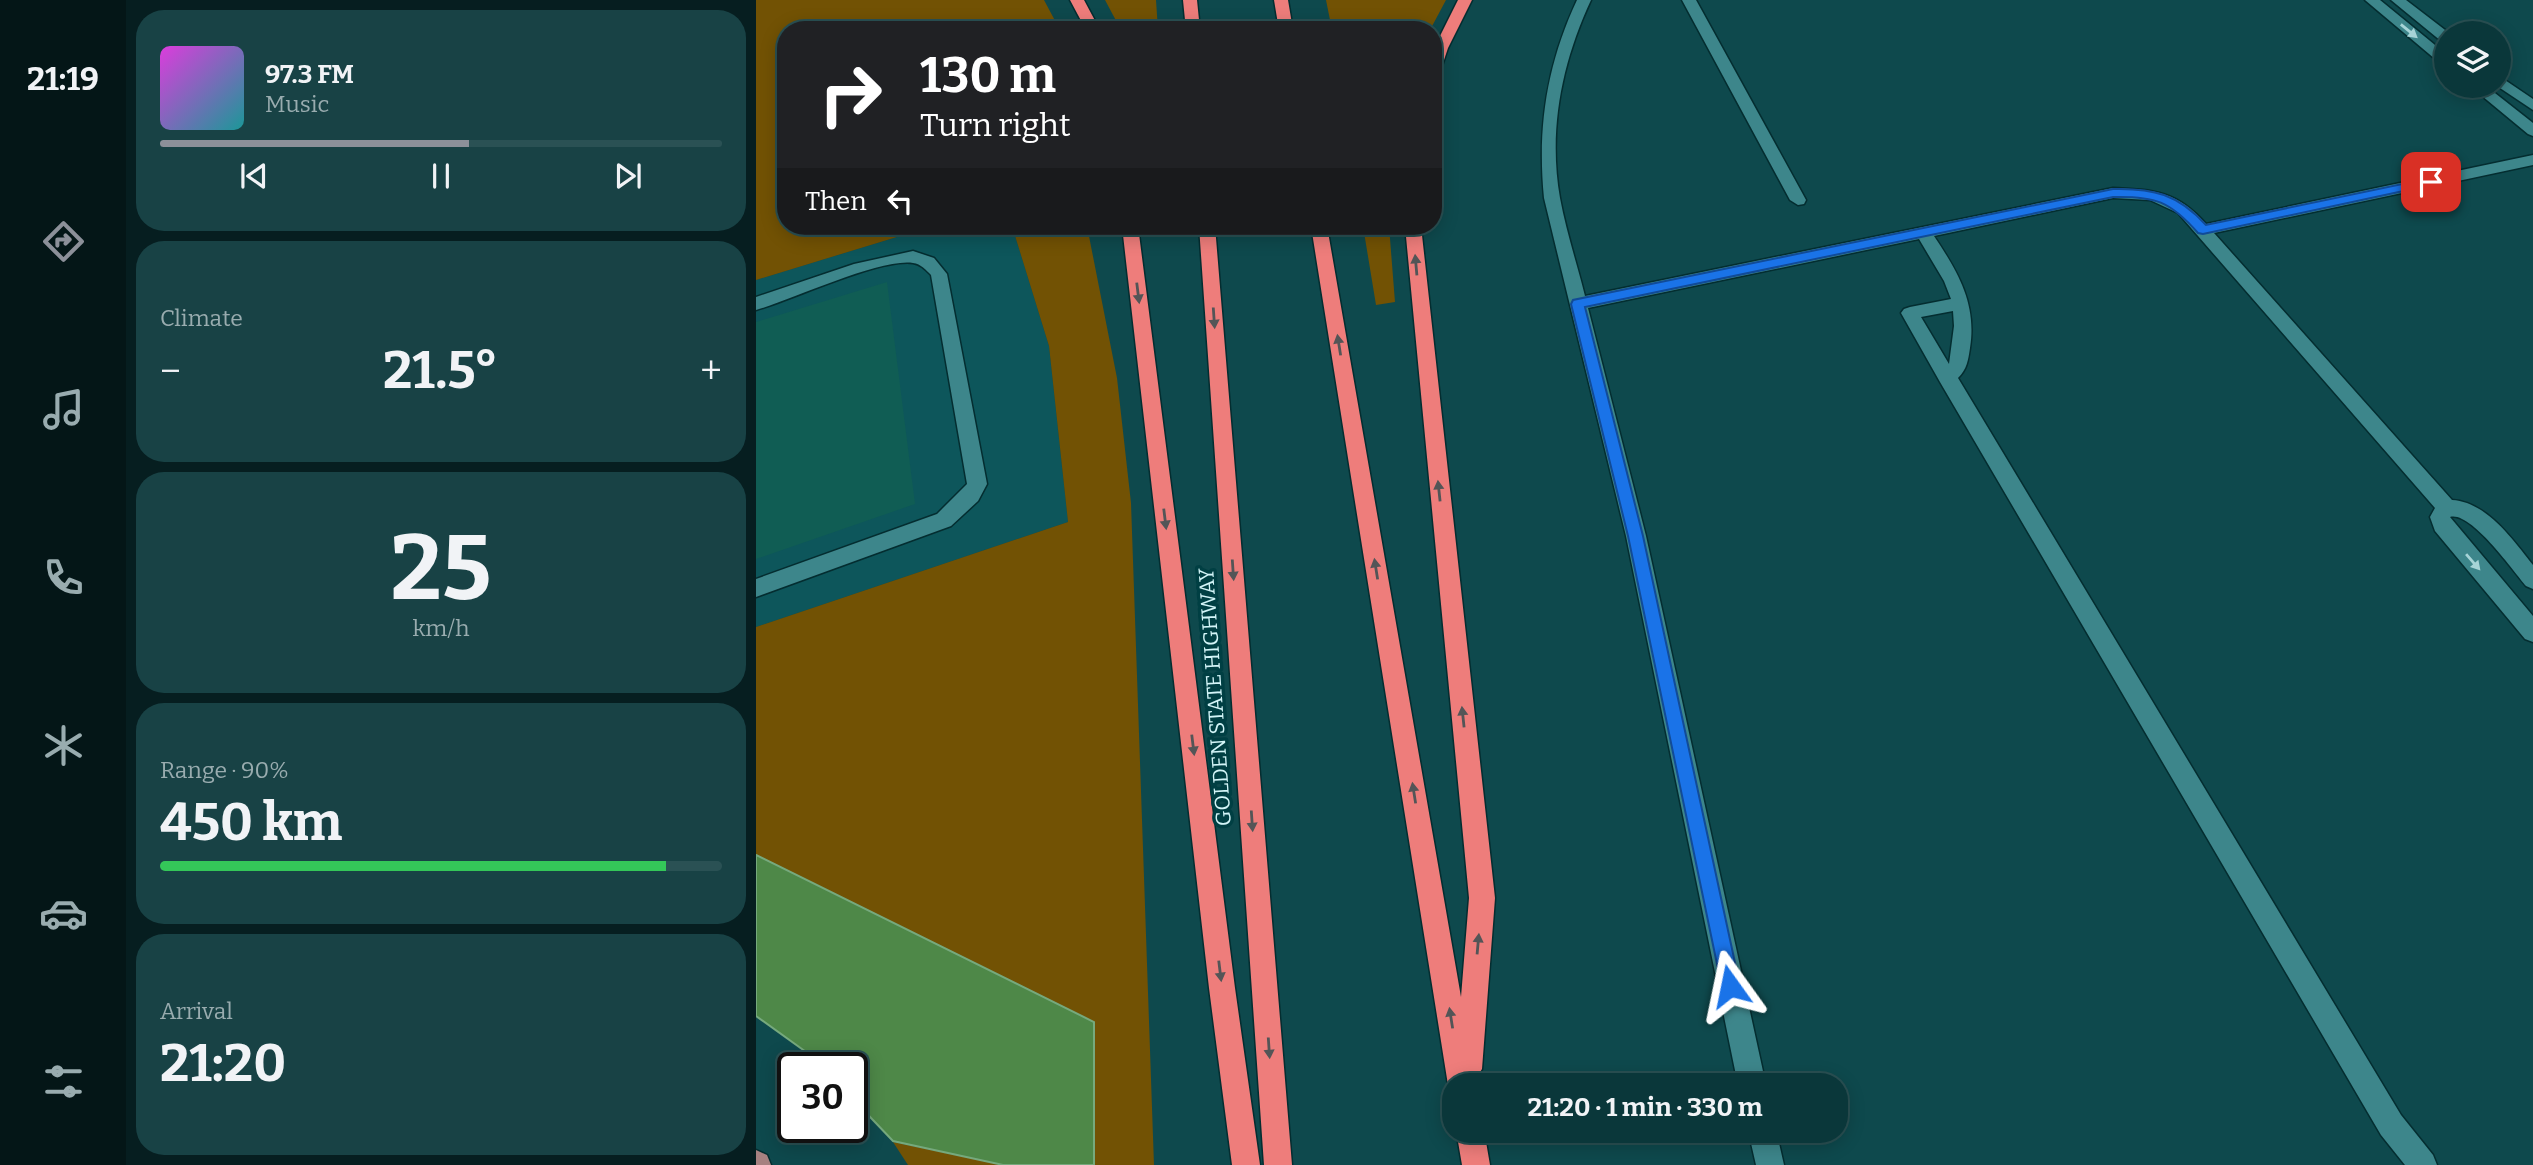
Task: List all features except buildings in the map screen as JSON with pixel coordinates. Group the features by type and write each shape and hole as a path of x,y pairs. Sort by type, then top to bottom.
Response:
{"highway":[{"path":"1077,0 1088,21"},
{"path":"1191,0 1192,21"},
{"path":"1281,0 1284,21"},
{"path":"1442,49 1465,0"},
{"path":"1131,235 1220,974 1246,1165"},
{"name":"GOLDEN STATE HIGHWAY","path":"1209,235 1278,1165"},
{"path":"1321,235 1462,1073"},
{"path":"1414,235 1482,898 1465,1073"},
{"path":"1472,1143 1476,1165"}],"street":[{"path":"1584,0 1562,57 1549,111 1546,140 1552,198 1636,536 1749,1073"},
{"path":"1689,0 1798,200"},
{"path":"2372,0 2434,51"},
{"path":"2398,0 2434,28"},
{"path":"2511,89 2533,106"},
{"path":"2492,98 2533,131"},
{"path":"2203,230 2533,160"},
{"path":"1578,304 2125,192 2152,195 2184,209 2447,508 2467,510 2477,516 2533,580"},
{"path":"1923,232 1954,282 1965,319 1958,367 1946,377"},
{"path":"756,303 910,256 928,261 939,274 977,484 971,495 944,520 756,588"},
{"path":"1962,303 1910,313 2391,1125 2423,1165"},
{"path":"2447,508 2440,518 2442,525 2533,632"},
{"path":"1765,1143 1770,1165"}],"shaded area":[{"path":"756,0 1044,0 1055,21 777,21 777,235 904,235 756,280"},
{"path":"1105,0 1156,0 1157,21 1116,21"},
{"path":"1326,0 1446,0 1435,21 1330,21"},
{"path":"904,235 1015,235 1049,346 1068,522 756,627 756,280"},
{"path":"1015,235 1089,235 1117,378 1131,503 1154,1165 1094,1165 1094,1022 756,855 756,627 1068,522 1049,346"},
{"path":"1364,235 1390,235 1395,302 1376,305"},
{"path":"756,855 1094,1022 1094,1165 1003,1165 893,1141 868,1115 868,1052 806,1052 756,1016"},
{"path":"893,1142 1003,1165 908,1165"}],"route":[{"path":"1730,986 1636,536 1578,304 2113,193 2139,192 2169,201 2184,209 2203,230 2431,182"}]}
